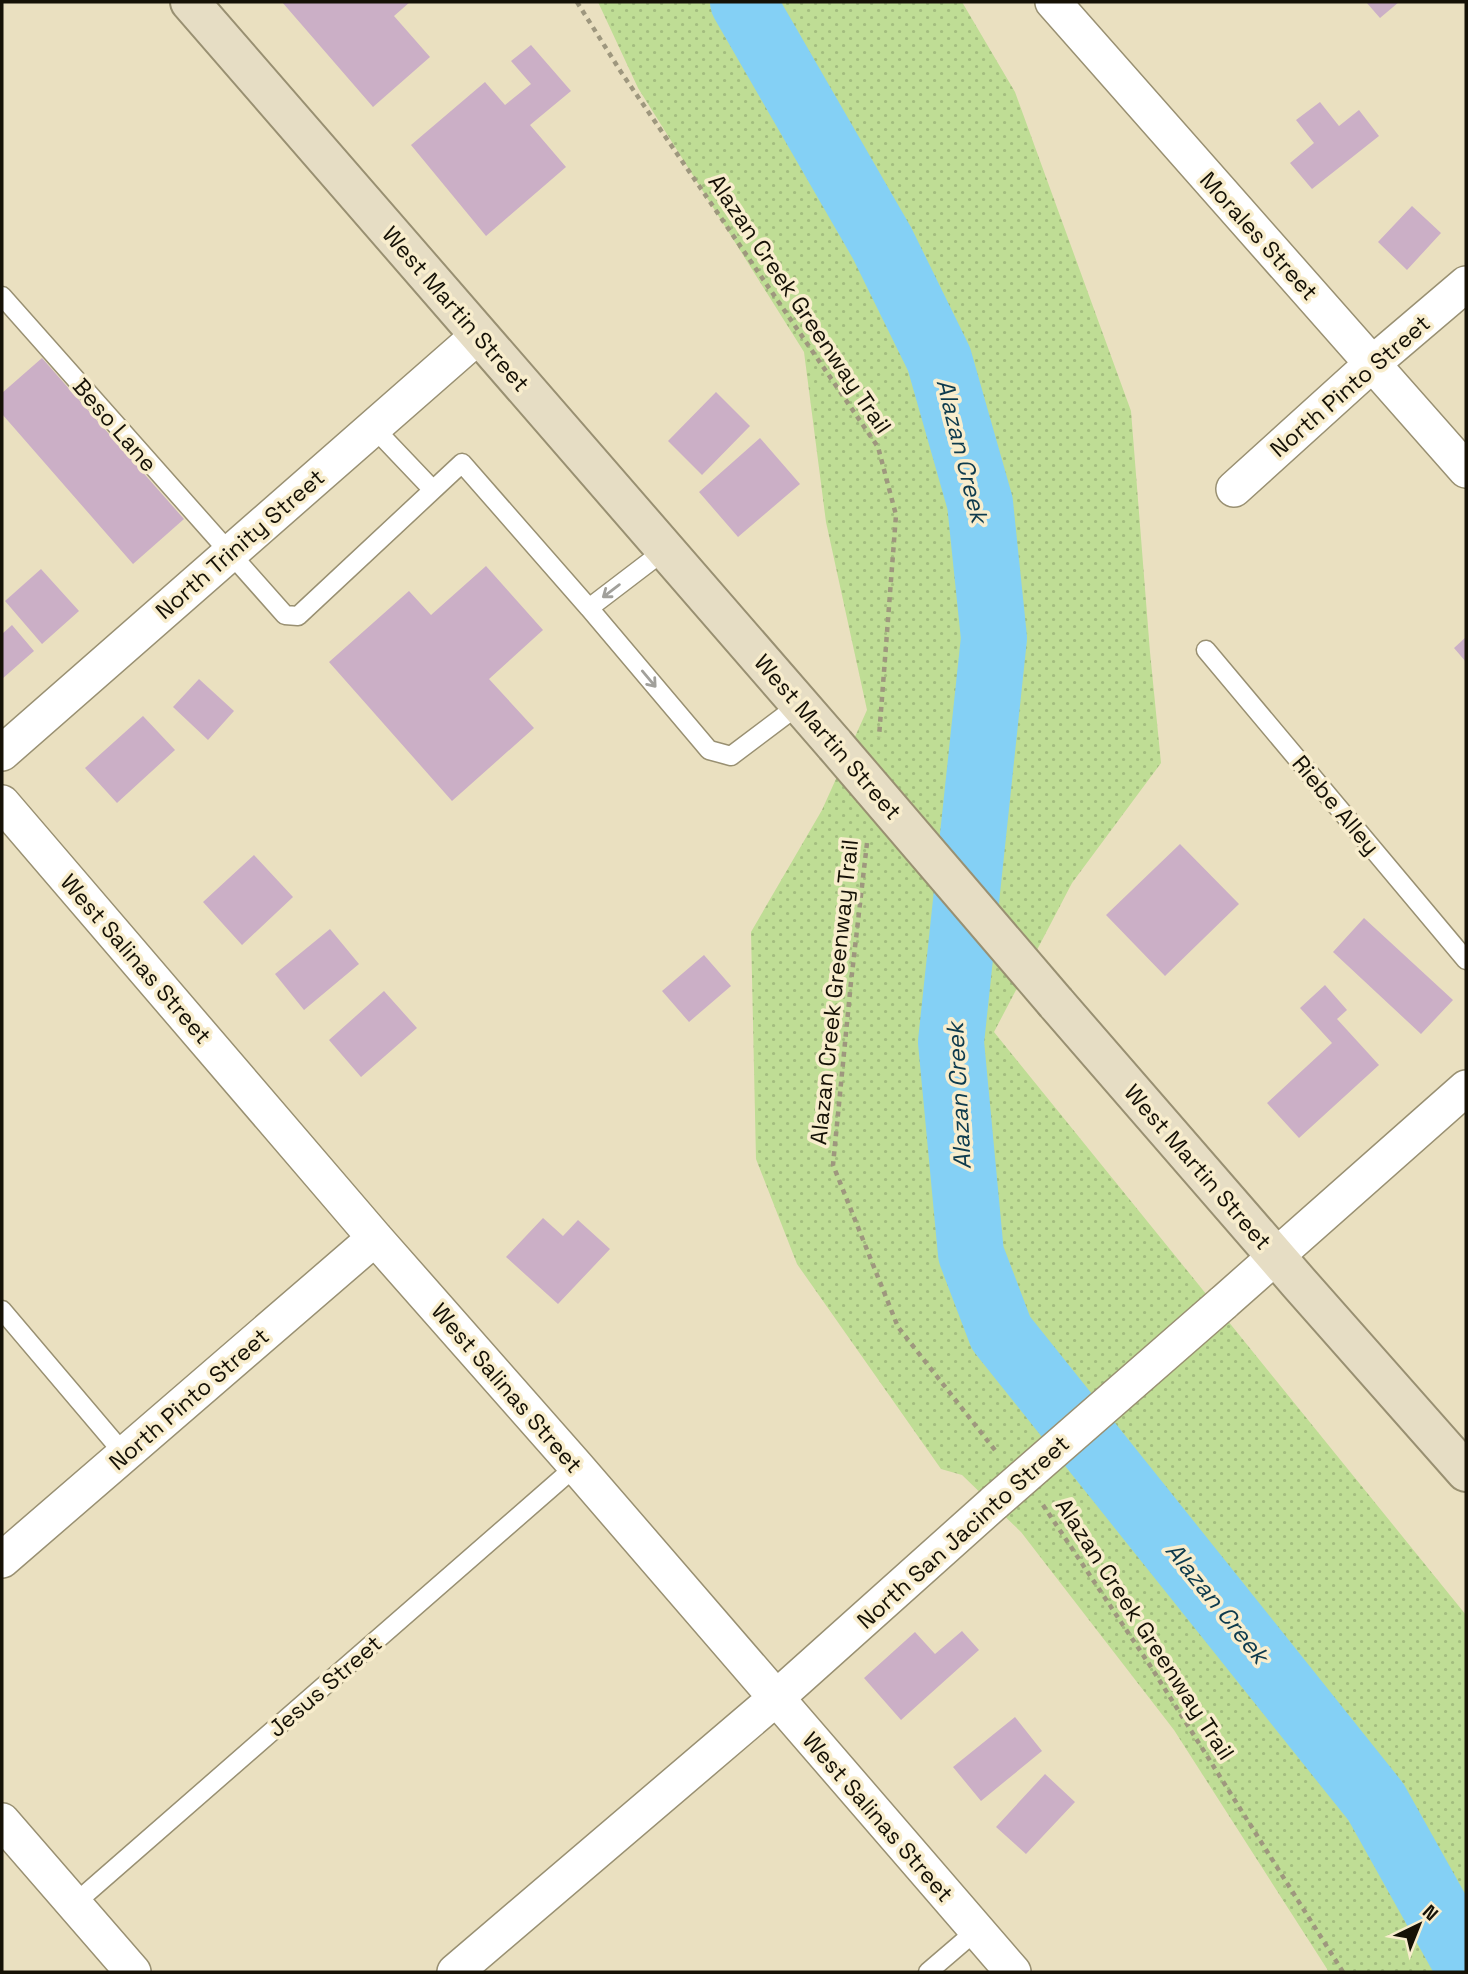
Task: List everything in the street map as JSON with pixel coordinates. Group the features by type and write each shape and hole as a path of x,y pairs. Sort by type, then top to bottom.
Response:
{"main road":[{"name":"West Martin Street","path":"203,6 478,335 1275,1256 1466,1472"}],"street":[{"name":"Morales Street","path":"1053,2 1466,470"},
{"name":"North Pinto Street","path":"1234,489 1372,364 1466,284"},
{"name":"North Trinity Street","path":"2,753 478,335"},
{"name":"West Salinas Street","path":"2,803 1013,1972"},
{"name":"North San Jacinto Street","path":"455,1972 775,1699 1466,1088"},
{"name":"North Pinto Street","path":"2,1560 376,1238"},
{"path":"2,1821 133,1972"}],"lane":[{"name":"Beso Lane","path":"2,296 228,554 285,615 298,616 462,463 589,608"},
{"path":"373,427 433,490"},
{"path":"665,550 589,608 709,750 731,756 800,704"},
{"name":"Riebe Alley","path":"1206,650 1466,960"},
{"path":"2,1310 125,1455"},
{"name":"Jesus Street","path":"73,1905 576,1466"},
{"path":"928,1972 977,1930"}],"path":[{"name":"Alazan Creek Greenway Trail","path":"577,2 621,72 878,447 897,515 879,739"},
{"name":"Alazan Creek Greenway Trail","path":"868,834 833,1165 898,1327 999,1455"},
{"name":"Alazan Creek Greenway Trail","path":"1037,1495 1151,1667 1343,1972"}],"green space":[{"path":"598,2 962,2 1015,92 1131,411 1161,763 1072,883 994,1032 1466,1615 1466,1972 1329,1972 1174,1730 1021,1532 962,1475 941,1469 797,1264 756,1159 751,932 822,810 867,710 826,522 804,352 638,88"}],"building":[{"path":"282,2 410,2 394,16 430,57 373,107"},
{"path":"1366,2 1399,2 1380,18"},
{"path":"531,45 571,91 530,125 566,167 486,236 411,145 485,82 505,105 531,84 511,61"},
{"path":"1320,102 1339,126 1359,110 1379,136 1312,189 1290,163 1314,143 1296,120"},
{"path":"1412,206 1441,233 1407,270 1378,242"},
{"path":"42,358 184,519 133,564 2,414 2,393"},
{"path":"716,392 750,426 702,475 668,441"},
{"path":"760,438 800,484 738,537 699,492"},
{"path":"486,566 543,630 489,679 534,728 452,801 329,662 409,591 431,615"},
{"path":"41,569 79,611 42,644 5,601"},
{"path":"12,625 34,651 2,679 2,634"},
{"path":"1466,637 1466,662 1454,648"},
{"path":"199,679 234,711 208,740 173,707"},
{"path":"143,716 175,750 117,803 85,768"},
{"path":"1180,844 1239,904 1165,976 1106,915"},
{"path":"254,855 293,897 242,945 203,902"},
{"path":"1364,918 1453,1000 1421,1034 1333,952"},
{"path":"330,929 359,964 304,1010 275,974"},
{"path":"704,955 731,986 689,1022 662,991"},
{"path":"1325,985 1347,1010 1337,1019 1379,1065 1299,1138 1267,1103 1332,1043 1300,1008"},
{"path":"384,991 417,1028 361,1077 329,1040"},
{"path":"543,1218 563,1236 578,1220 610,1249 558,1304 506,1257"},
{"path":"962,1631 979,1650 901,1720 864,1678 915,1632 935,1654"},
{"path":"1015,1717 1042,1751 981,1801 953,1767"},
{"path":"1045,1774 1075,1802 1026,1854 996,1827"}],"waterway":[{"name":"Alazan Creek","path":"743,2 882,243 939,359 980,503 994,638 951,1042 971,1254 1001,1333 1376,1802 1466,1963"}]}
